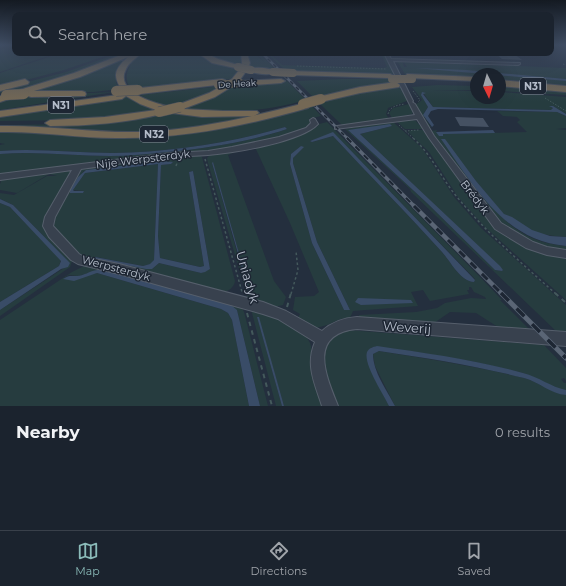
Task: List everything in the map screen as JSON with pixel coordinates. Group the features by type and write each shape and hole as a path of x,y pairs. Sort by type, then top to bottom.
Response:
{"highway":[{"path":"1,94 85,64"},
{"path":"1,94 68,78 104,64"},
{"name":"N32","path":"126,64 123,67 120,77 121,83 127,91 133,96 156,106 181,112 224,115 267,111 304,105"},
{"name":"N31","path":"226,64 278,77"},
{"name":"N31","path":"0,123 120,119 180,107 212,94 234,81 245,67 245,64"},
{"name":"De Heak","path":"0,113 119,94 242,82 296,74 401,76 412,80"},
{"name":"N32","path":"0,129 28,129 116,135 168,134 236,124 320,99 360,90 393,77 412,80 470,82"},
{"path":"506,83 566,88"},
{"name":"N31","path":"1,94 119,94"}],"street":[{"name":"Brédyk","path":"391,64 393,77 418,117 498,226 512,236 529,245 543,250 566,254"},
{"path":"337,128 392,119 418,117"},
{"name":"Nije Werpsterdyk","path":"78,167 172,155 206,153 290,136 312,127 315,124 313,120"},
{"path":"0,177 78,167"},
{"name":"Werpsterdyk","path":"78,167 50,217 48,226 53,234 75,257 82,261 119,269 245,302"},
{"path":"245,302 285,316 322,339 317,353 317,368 330,406"},
{"name":"Weverij","path":"322,339 336,327 349,323 566,339"}],"path":[{"path":"296,74 332,66 393,77"},
{"path":"545,98 566,111"},
{"path":"410,103 394,106 388,110 388,115 422,146 456,196 489,234 566,303"},
{"path":"405,131 426,129"},
{"name":"Uniadyk","path":"206,153 272,406"},
{"path":"285,316 298,270 296,251"}],"green space":[{"path":"0,64 24,64 0,72"},
{"path":"28,64 82,64 0,87 0,73"},
{"path":"88,64 102,64 85,71 11,93 0,93 0,89 66,72"},
{"path":"104,64 127,64 116,82 119,89 94,92 26,92"},
{"path":"128,64 226,64 239,69 231,79 130,88 127,82 127,76 131,64"},
{"path":"232,64 243,64 243,67"},
{"path":"250,64 270,64 276,70 250,68"},
{"path":"279,64 383,68 387,67 386,64 390,64 395,74 286,71"},
{"path":"399,64 403,64 404,67 407,67 405,64 457,64 566,68 566,79 506,75 506,68 470,68 470,72 416,68 470,72 470,78 405,74"},
{"path":"506,75 566,81 566,85 506,80"},
{"path":"390,79 392,83 359,88 314,98 297,81"},
{"path":"287,81 306,100 276,107 245,111 214,111 182,108 223,92 235,85"},
{"path":"438,85 470,86 470,90 433,91 470,91 470,104 506,104 506,92 566,97 566,114 553,106 550,106 553,109 551,110 433,107 424,94 421,93 428,107 424,113 424,117 431,127 427,128 415,105 422,100 412,87"},
{"path":"221,86 191,101 172,106 151,101 140,95"},
{"path":"506,87 566,92 566,95 506,91"},
{"path":"401,88 407,101 388,108 386,114 389,119 342,125 320,104 336,97"},
{"path":"114,92 0,110 0,100 15,96"},
{"path":"127,96 143,105 157,110 143,114 80,120 0,121 0,116"},
{"path":"409,104 413,112 412,114 392,118 389,113 393,108"},
{"path":"312,106 321,116 309,119 312,124 295,133 261,142 217,150 114,164 0,176 0,154 28,153 124,156 198,149 258,138 287,129 285,127 243,138 200,146 157,151 113,153 28,150 0,151 0,145 5,144 0,143 0,131 77,135 203,131 253,122"},
{"path":"497,111 557,112 566,116 566,128 556,129 566,130 566,237 538,233 504,215 441,139 485,198 504,219 524,234 536,240 566,246 566,250 546,246 528,240 511,231 496,218 430,131 437,130 436,132 443,136 443,134 527,132 517,122 520,120 517,117 503,116"},
{"path":"169,112 223,117 268,113 219,126 136,133 0,127 9,125 78,124"},
{"path":"410,119 416,121 423,129 405,129 395,120"},
{"path":"392,121 422,148 454,197 481,228 566,305 566,334 558,333 411,192 410,189 345,129","holes":["392,126 360,134 503,270 495,270 427,203 348,130"]},
{"path":"327,122 482,279 502,300 500,300 531,331 501,329 476,313 450,312 434,323 359,318 359,315 416,312 437,308 445,303 471,298 486,299 485,297 474,292 471,287 467,290 469,294 430,301 423,290 411,292 418,306 353,311 350,318 341,319 316,328 297,320 300,314 293,310 295,297 314,296 319,292 290,223 255,147 296,136 311,130 319,124","holes":["333,133 475,279 474,282 469,281 460,275 442,252 333,136 312,142 310,141","301,146 303,148 293,158 293,163 317,242 350,310 344,310 312,243 290,164 291,154"]},
{"path":"412,130 423,130 495,227 528,248 544,254 566,258 566,300 485,227 458,197 429,152 408,132"},
{"path":"237,151 228,155 274,281 286,297 283,305 274,307 248,298 247,296 208,163 207,158 211,154","holes":["213,163 250,292 248,292"]},
{"path":"199,155 202,157 235,281 230,289 222,293 81,257 54,233 51,219 80,171 83,169 176,156","holes":["173,162 171,164 161,165 158,236 160,258 200,267 204,266 189,172 193,171 210,269 201,273 159,263 152,269 94,259 96,257 143,266 151,264 154,260 158,164 85,173 73,190 84,191 83,193 73,193 70,190 84,171 141,163"]},
{"path":"69,170 71,173 47,220 73,258 70,267 0,316 0,310 64,268 66,259 13,205 0,199 0,193 14,195 47,176 57,176 49,174 17,193 0,190 0,179"},
{"path":"0,203 10,207 61,260 59,266 0,302"},
{"path":"84,266 91,266 241,306 244,312 268,406 260,406 237,310 105,270 77,276 69,275 64,278 97,273 221,309 228,313 232,320 249,406 0,406 0,320 72,272"},
{"path":"251,309 293,325 306,336 311,346 311,365 313,375 324,406 284,406 257,317 282,406 276,406"},
{"path":"348,330 544,345 566,368 566,381 564,378 561,379 564,383 566,383 566,390 559,389 523,373 470,361 410,351 372,347 370,368 389,406 337,406 326,373 324,362 325,352 329,343 336,336"},
{"path":"379,351 470,366 524,378 555,392 566,395 566,406 395,406 375,366 373,354"}],"water":[{"path":"415,68 467,70 470,70 470,73"},
{"path":"506,74 566,79 566,81 506,76"},
{"path":"422,92 426,93 423,94 433,107 551,110 553,108 549,106 553,106 566,114 566,116 557,112 438,109 431,111 428,116 434,125 432,127 423,115 428,107 421,95"},
{"path":"390,124 392,126 360,134 500,266 503,270 502,271 495,270 427,203 348,130"},
{"path":"285,127 287,129 272,134 228,144 198,149 146,154 110,156 28,153 0,154 0,151 14,150 113,153 157,151 222,142"},
{"path":"493,130 495,133 443,134 443,136 439,136 436,132"},
{"path":"333,132 475,280 474,282 469,281 460,275 442,252 333,136 312,142 310,141"},
{"path":"441,139 445,139 476,181 504,214 512,217 532,230 550,236 566,237 566,246 544,242 525,234 508,222 492,208 478,192"},
{"path":"301,146 304,147 293,158 293,163 317,242 350,310 344,310 312,243 290,164 291,154"},
{"path":"164,161 173,162 171,164 161,165 158,236 160,258 200,267 204,266 189,172 193,171 210,269 201,273 159,263 152,269 146,269 94,259 95,257 143,266 150,264 154,260 158,164 85,173 73,190 84,191 83,193 70,193 70,190 78,177 86,170"},
{"path":"213,162 250,292 212,163"},
{"path":"0,199 13,205 70,263 68,267 61,269 0,310 0,302 59,266 61,261 10,207 0,203"},
{"path":"97,270 105,270 211,298 231,305 237,310 260,406 249,406 232,320 228,313 221,309 97,273 74,281 63,279 68,276 79,276"},
{"path":"358,298 411,300 413,303 361,305 355,302"},
{"path":"257,317 259,317 284,406 282,406"},
{"path":"377,346 451,357 505,368 529,375 555,387 566,390 566,395 555,392 524,378 415,356 379,351 373,354 375,367 395,406 389,406 368,364 367,352 373,347"}],"building":[{"path":"455,117 483,118 489,127 460,126"}],"railway":[{"path":"273,64 347,138"},
{"path":"347,138 415,207"},
{"path":"415,207 566,358"}]}
